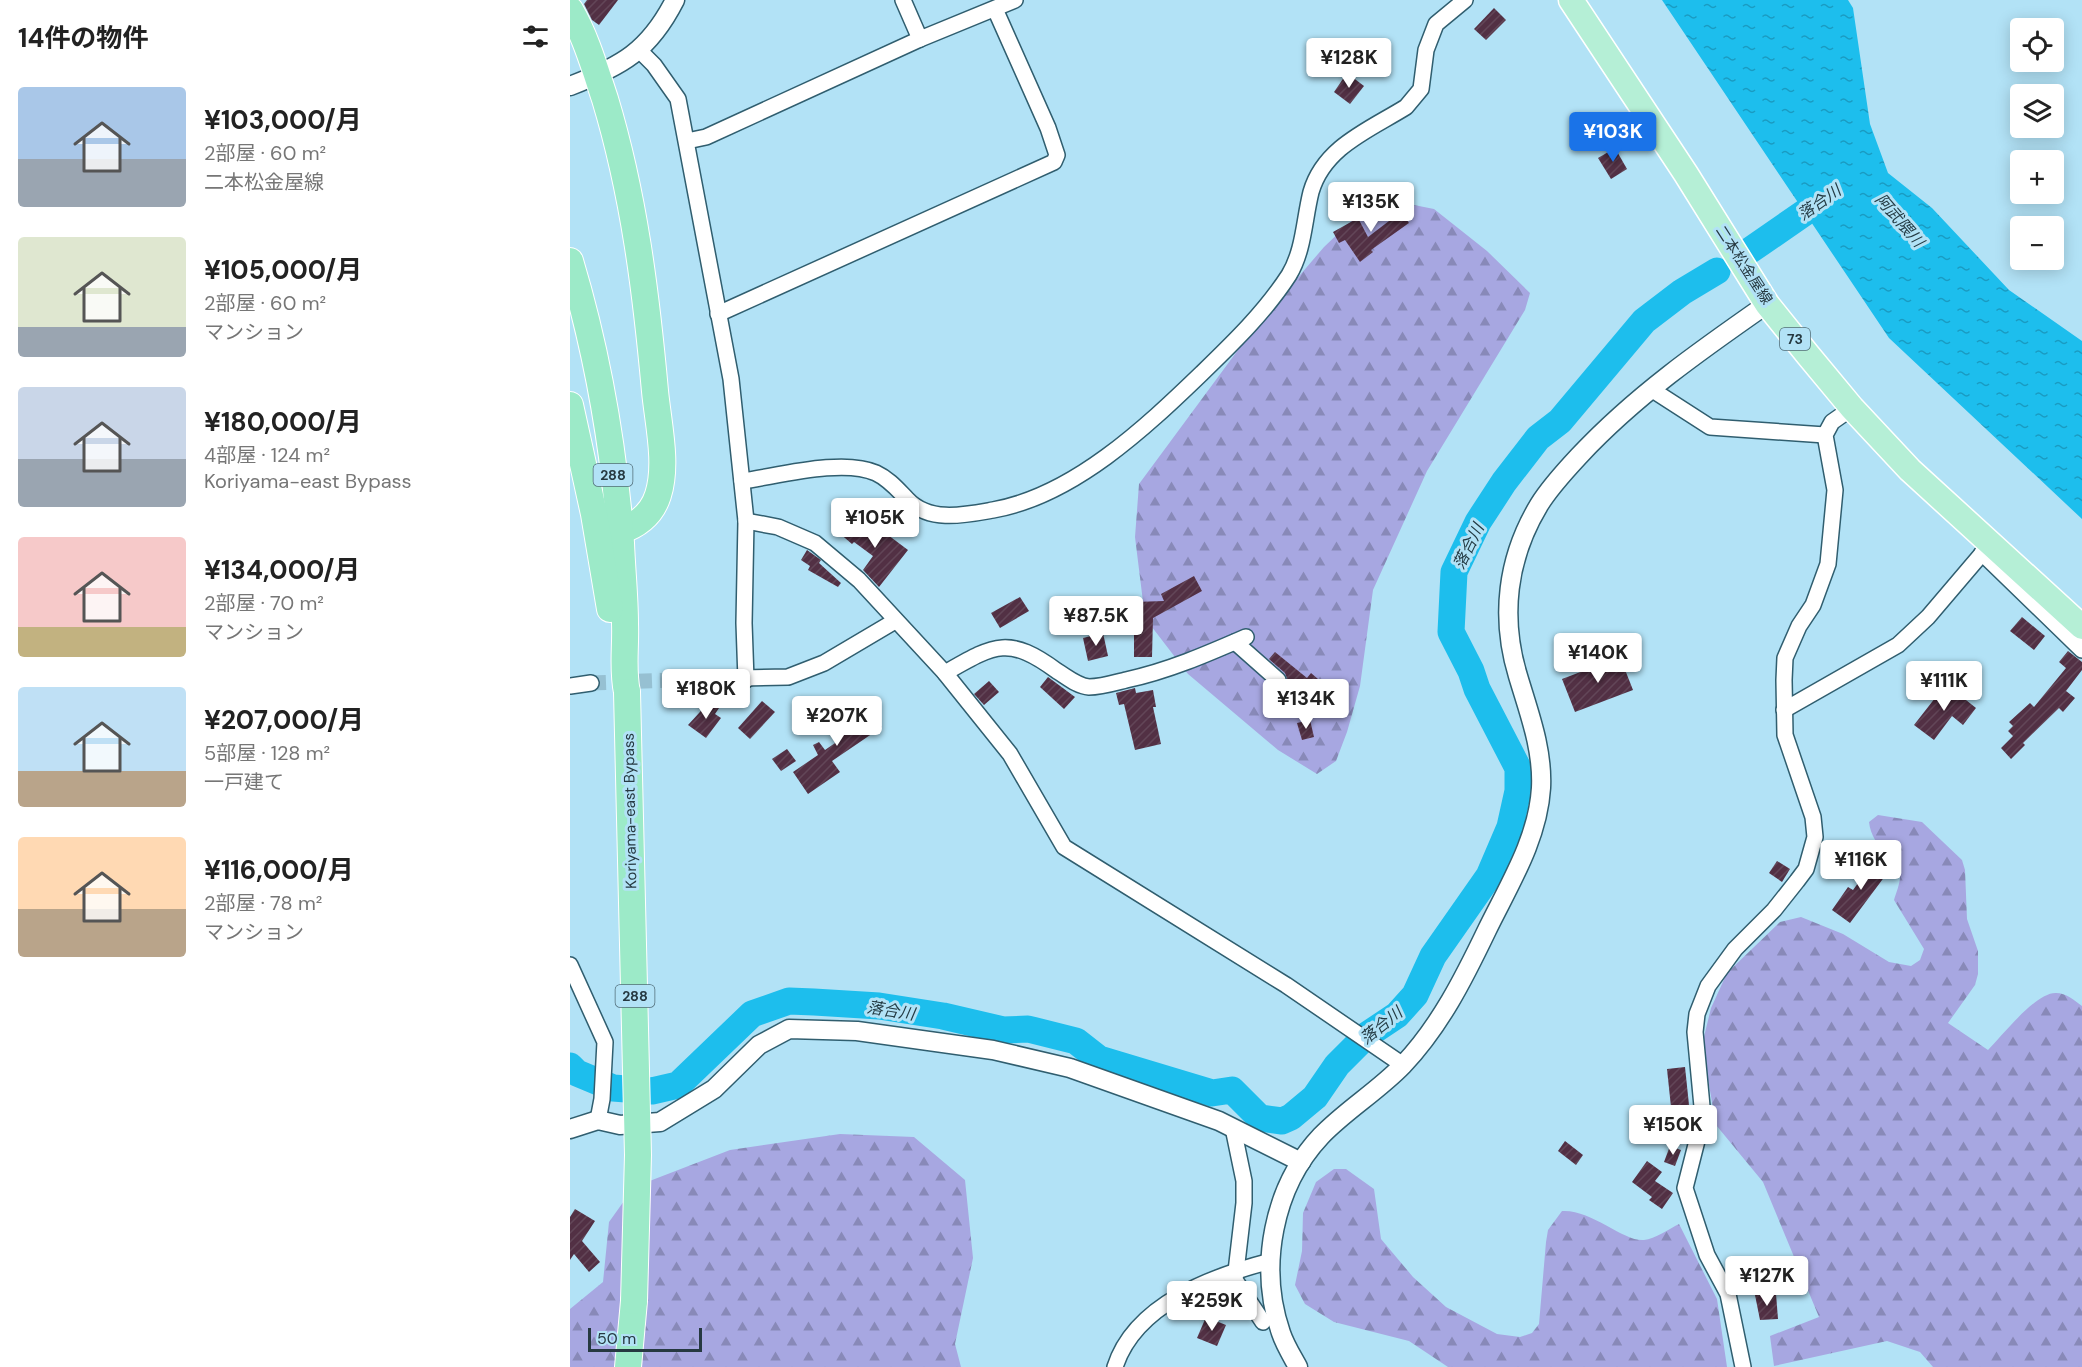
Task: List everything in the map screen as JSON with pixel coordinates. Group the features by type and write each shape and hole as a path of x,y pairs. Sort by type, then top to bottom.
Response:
{"highway":[{"path":"570,10 597,76 615,134 638,234 661,462 658,495 651,510 639,523 620,531"},
{"name":"Koriyama-east Bypass","path":"570,261 595,360 620,531 626,627 625,683 638,1155 634,1301 628,1367"},
{"path":"570,405 594,514 612,623 625,683"}],"main road":[{"name":"二本松金屋線","path":"1570,0 1686,174 1767,304 1852,408 1910,470 1987,548 2082,627"}],"street":[{"path":"570,86 597,76 640,51 653,36 675,0"},
{"path":"903,0 920,39"},
{"path":"687,141 706,137 920,39 1015,0"},
{"path":"742,481 813,470 856,468 876,473 895,487 908,501 932,515 951,516 993,510 1044,494 1118,448 1154,419 1268,306 1291,272 1305,229 1311,192 1320,169 1337,150 1406,107 1420,89 1430,34 1445,14 1465,0"},
{"path":"718,314 1054,162 1057,155 1048,128 995,9"},
{"path":"640,51 674,91 687,141 731,379 746,521 744,623 746,680"},
{"path":"1298,1367 1281,1335 1276,1316 1271,1261 1278,1210 1301,1162 1324,1133 1403,1065 1436,1024 1463,980 1522,858 1536,820 1541,789 1535,729 1517,674 1508,628 1510,577 1517,551 1539,505 1554,483 1592,442 1651,388 1767,304"},
{"path":"1651,388 1710,427 1825,435"},
{"path":"1743,1367 1738,1332 1728,1294 1707,1255 1693,1218 1686,1188 1703,1117 1695,1032 1701,1005 1720,966 1780,903 1806,868 1811,854 1815,837 1813,817 1785,735 1785,658 1799,626 1813,605 1828,564 1834,490 1825,435 1832,422 1852,408"},
{"path":"746,521 778,527 815,543 859,580 945,673 1010,754 1064,847 1286,985 1403,1065"},
{"path":"1784,710 1898,645 1928,617 1987,548 2082,650"},
{"path":"697,679 746,680 788,677 824,663 895,621"},
{"path":"945,673 983,651 1009,648 1035,654 1077,684 1089,687 1158,672 1241,639 1278,680"},
{"path":"570,686 591,683"},
{"path":"570,965 605,1042 602,1099 598,1119"},
{"path":"570,1129 598,1119 620,1125 660,1122 714,1089 759,1045 789,1029 857,1031 993,1050 1070,1068 1182,1106 1233,1128 1301,1162"},
{"path":"1233,1128 1244,1181 1244,1203 1235,1280 1263,1322"},
{"path":"1115,1367 1128,1339 1147,1318 1187,1293 1236,1270 1271,1261"}],"green space":[{"path":"1399,202 1434,209 1487,251 1530,293 1525,310 1427,471 1373,590 1360,686 1347,732 1336,761 1317,774 1278,750 1188,674 1145,618 1135,537 1139,484 1252,331 1324,247 1366,207"},
{"path":"1878,815 1922,822 1962,860 1965,870 1967,919 1978,951 1978,974 1975,985 1948,1023 1988,1050 2029,1007 2048,995 2063,994 2082,1006 2082,1367 1933,1367 1920,1352 1887,1341 1774,1366 1770,1336 1819,1317 1763,1182 1716,1125 1702,1045 1711,1008 1727,973 1780,922 1801,917 1843,934 1889,962 1911,966 1920,960 1924,949 1894,900 1900,879 1899,870 1871,832 1869,822"},
{"path":"840,1134 914,1137 965,1180 973,1258 955,1344 961,1367 570,1367 570,1309 603,1282 609,1222 634,1187 730,1150"},
{"path":"1334,1169 1346,1169 1374,1189 1381,1239 1413,1277 1446,1307 1497,1334 1520,1337 1532,1333 1539,1324 1548,1230 1562,1211 1584,1215 1627,1236 1644,1240 1662,1234 1679,1224 1717,1299 1727,1367 1448,1367 1409,1341 1334,1322 1305,1304 1295,1285 1302,1251 1303,1213 1316,1182"}],"water":[{"name":"阿武隈川","path":"1662,0 1848,0 1853,8 1870,124 1888,173 1932,208 2009,290 2082,341 2082,519 1889,338"}],"building":[{"path":"587,0 618,0 599,25 592,20 584,4"},
{"path":"1494,8 1506,20 1486,40 1474,29"},
{"path":"1347,73 1364,86 1350,104 1334,92"},
{"path":"1615,148 1627,169 1611,179 1598,158"},
{"path":"1395,203 1409,223 1371,250 1373,252 1360,262 1345,240 1339,243 1333,232 1358,218 1368,237 1389,221 1383,212"},
{"path":"854,515 876,534 880,529 908,550 879,587 863,570 873,556 854,542 852,544 838,532"},
{"path":"807,550 821,560 819,563 841,583 838,587 808,570 810,566 801,560"},
{"path":"1194,576 1202,591 1153,618 1152,657 1134,657 1134,602 1164,601 1161,594"},
{"path":"1020,597 1029,611 1000,628 991,613"},
{"path":"2022,617 2045,636 2034,650 2010,631"},
{"path":"1103,633 1108,656 1088,661 1083,638"},
{"path":"2068,651 2082,662 2082,670 2066,691 2075,698 2063,712 2059,708 2023,743 2025,745 2011,759 2001,748 2013,736 2008,731 2013,726 2009,722 2030,703 2034,707 2066,668 2059,662"},
{"path":"1275,652 1307,678 1311,673 1325,685 1312,701 1288,681 1285,673 1269,659"},
{"path":"1620,657 1633,690 1575,712 1562,679"},
{"path":"1048,677 1075,697 1064,709 1040,687"},
{"path":"989,681 999,692 984,705 974,694"},
{"path":"1946,684 1976,708 1963,725 1952,716 1934,740 1914,725"},
{"path":"1135,688 1136,693 1153,690 1156,707 1153,707 1161,744 1135,750 1124,704 1119,705 1116,693"},
{"path":"710,701 719,708 715,714 721,718 706,738 688,725"},
{"path":"762,701 775,712 750,739 738,728"},
{"path":"866,703 882,727 832,761 840,772 808,794 793,772 818,755 813,745 819,742 825,750 838,741 828,728"},
{"path":"1310,720 1314,737 1302,740 1297,723"},
{"path":"787,749 796,761 781,771 772,759"},
{"path":"1877,857 1891,868 1850,923 1832,910 1848,887 1853,890"},
{"path":"1777,861 1790,869 1782,882 1769,873"},
{"path":"1685,1067 1689,1105 1671,1107 1667,1069"},
{"path":"1565,1141 1583,1155 1576,1165 1558,1151"},
{"path":"1670,1146 1681,1150 1675,1166 1664,1162"},
{"path":"1647,1161 1662,1172 1655,1181 1673,1193 1662,1209 1649,1200 1652,1197 1632,1182"},
{"path":"575,1209 595,1221 582,1241 600,1262 589,1272 574,1254 570,1260 570,1217"},
{"path":"1776,1294 1778,1319 1760,1320 1755,1295"},
{"path":"1206,1317 1226,1325 1217,1346 1197,1338"}],"waterway":[{"name":"落合川","path":"1749,251 1833,193"},
{"name":"落合川","path":"570,1066 577,1073 613,1088 652,1091 678,1085 752,1014 789,1001 879,1006 943,1016 1003,1030 1028,1029 1076,1041 1099,1059 1212,1093 1232,1090 1260,1118 1282,1121 1291,1117 1315,1097 1337,1065 1367,1035 1397,1015 1415,995 1433,956 1489,876 1510,827 1518,791 1518,768 1477,689 1471,671 1451,632 1454,572 1478,522 1504,482 1538,438 1560,421 1644,321 1682,292 1717,271"}],"tunnel":[{"path":"591,683 697,679"}]}
